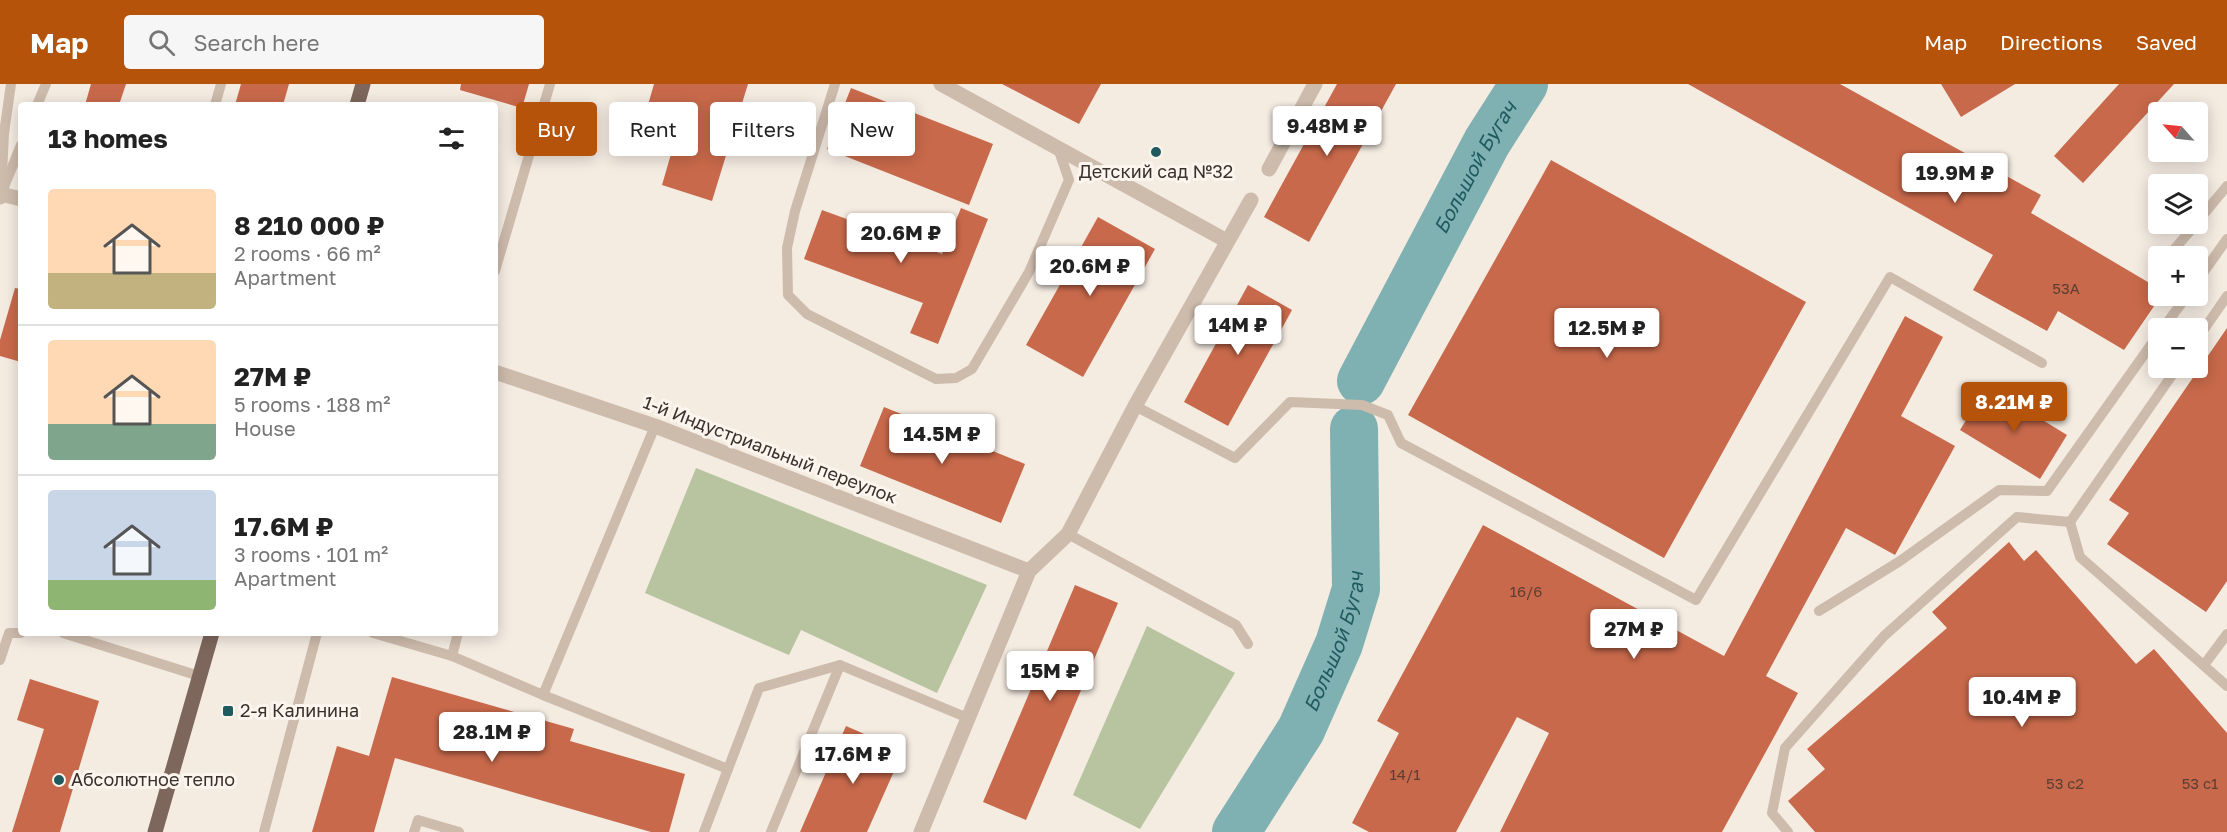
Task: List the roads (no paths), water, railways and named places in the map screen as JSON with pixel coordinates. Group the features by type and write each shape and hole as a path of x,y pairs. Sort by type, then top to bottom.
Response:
{"main road":[{"path":"358,102 363,84"},
{"path":"155,832 211,636"}],"street":[{"path":"941,84 1227,241"},
{"path":"1269,169 1315,84"},
{"path":"1,196 18,199"},
{"path":"921,832 1029,571 1068,534 1135,406 1251,200"},
{"name":"1-й Индустриальный переулок","path":"498,373 656,426 1029,571"}],"lane":[{"path":"1,196 4,133 11,84"},
{"path":"38,102 46,84"},
{"path":"216,102 221,84"},
{"path":"498,261 550,84"},
{"path":"835,84 795,211 787,248 788,295 807,314 936,379 956,378 972,369 1029,272 1069,180 1058,148"},
{"path":"1,196 18,153"},
{"path":"2208,209 2227,186"},
{"path":"2177,246 2187,234"},
{"path":"2208,266 2227,239"},
{"path":"1135,406 1235,458 1290,402 1362,405 1388,415 1401,443 1696,600 1890,278 2042,363"},
{"path":"2208,324 2227,296"},
{"path":"1819,611 1900,561 1999,490 2047,491 2148,349"},
{"path":"2070,522 2169,378"},
{"path":"543,695 656,426"},
{"path":"1788,832 1772,813 1785,748 1884,636 2017,517 2070,522"},
{"path":"2070,522 2080,557 2227,686"},
{"path":"1068,534 1236,625 1248,644"},
{"path":"0,660 9,633 18,633"},
{"path":"2204,665 2227,634"},
{"path":"72,636 199,676"},
{"path":"264,832 316,636"},
{"path":"452,656 457,636"},
{"path":"398,637 452,656 728,769"},
{"path":"704,832 759,688 840,665 968,718"},
{"path":"771,832 840,665"},
{"path":"414,832 418,820 459,832"}],"waterway":[{"name":"Большой Бугач","path":"1361,381 1487,142 1524,84"},
{"name":"Большой Бугач","path":"1236,832 1301,730 1339,644 1356,589 1354,429"}],"place":[{"name":"Детский сад №32","path":"1156,152"},
{"name":"2-я Калинина","path":"228,711"},
{"name":"Абсолютное тепло","path":"59,780"}]}
